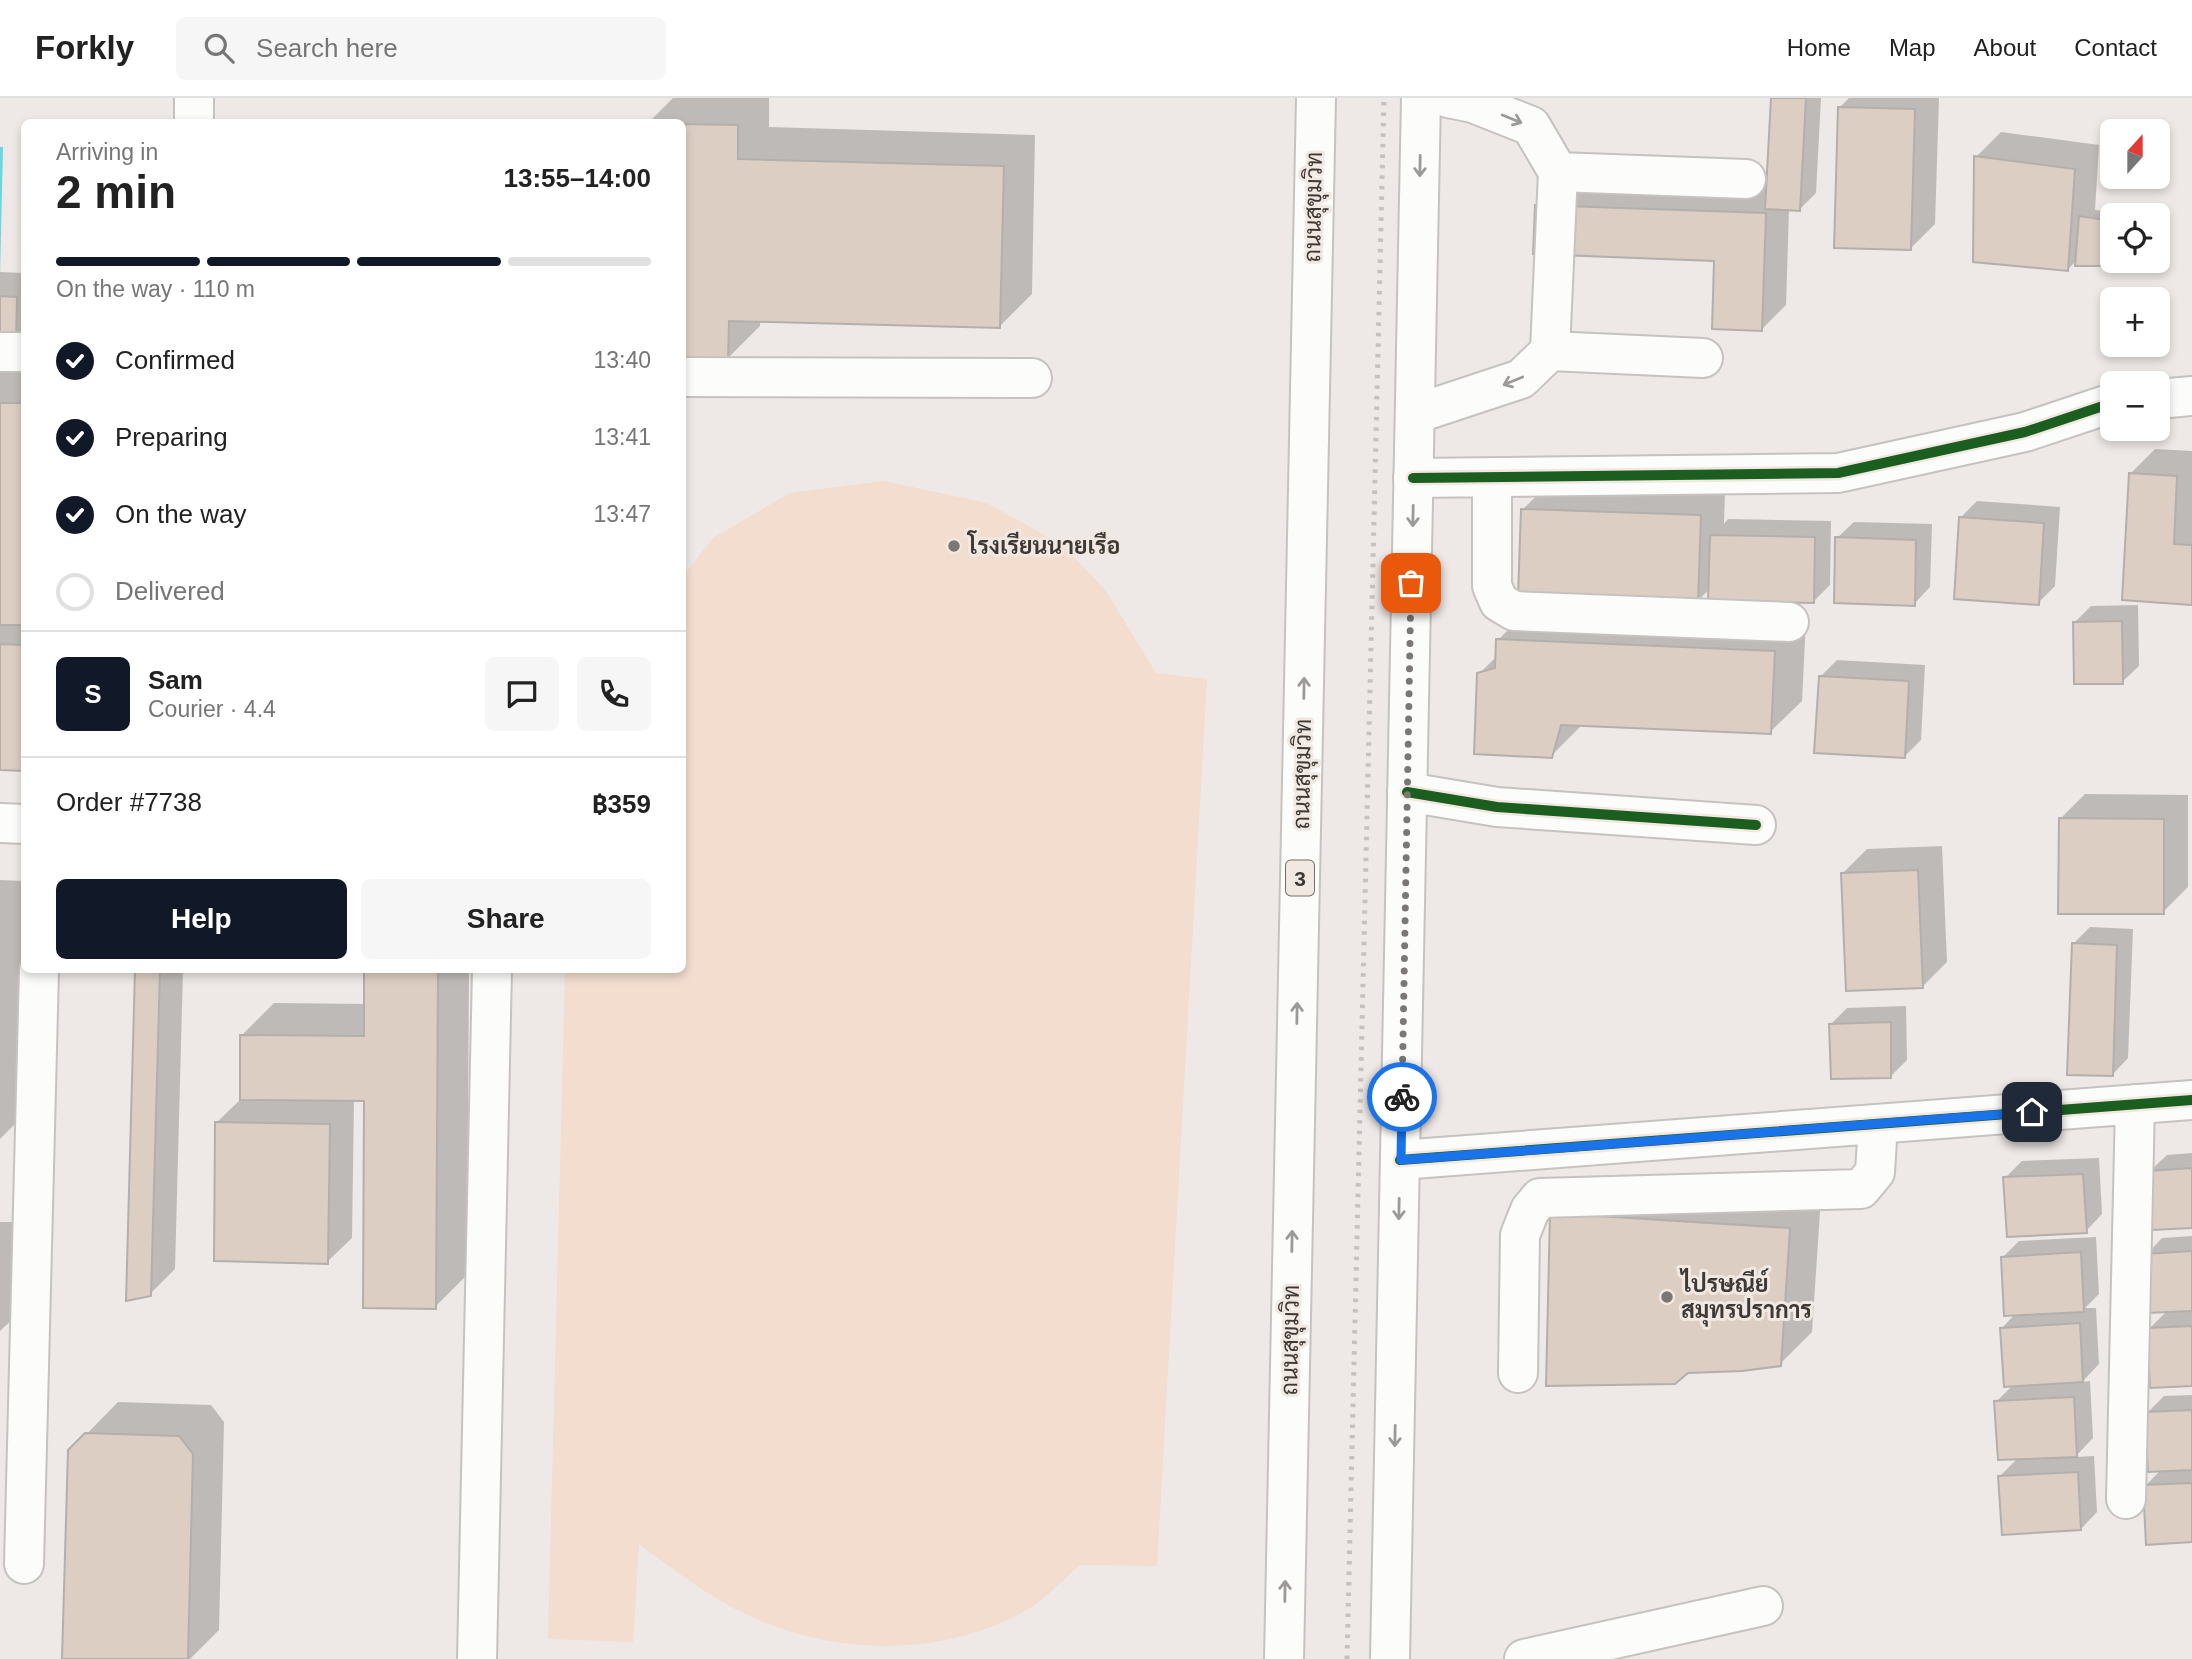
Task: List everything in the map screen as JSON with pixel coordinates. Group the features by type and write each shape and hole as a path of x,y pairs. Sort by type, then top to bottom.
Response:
{"main road":[{"path":"194,98 194,119"},
{"name":"ถนนสุขุมวิท","path":"1284,1659 1316,98"},
{"path":"1390,1659 1421,98"},
{"path":"1415,414 1521,379 1550,351 1558,172 1531,126 1473,103 1448,98"},
{"path":"1558,172 1746,179"},
{"path":"1550,351 1703,358"},
{"path":"0,352 21,352"},
{"path":"686,377 1031,378"},
{"path":"2170,398 2192,396"},
{"path":"1413,478 1838,473 2025,432 2100,406"},
{"path":"1492,477 1492,586 1499,602 1514,611 1789,622"},
{"path":"1407,792 1497,807 1756,825"},
{"path":"0,823 21,824"},
{"path":"24,1564 40,973"},
{"path":"477,1659 492,973"},
{"path":"1401,1160 2192,1100"},
{"path":"2126,1499 2135,1104"},
{"path":"1518,1373 1520,1235 1531,1210 1540,1198 1861,1189 1875,1172 1878,1124"},
{"path":"1524,1659 1763,1606"}],"shaded area":[{"path":"884,481 987,503 1064,546 1106,591 1156,673 1207,679 1157,1566 1080,1565 1032,1607 998,1624 963,1636 888,1646 813,1638 776,1627 714,1597 639,1544 633,1642 548,1639 565,973 686,973 686,572 713,538 790,493"}],"water":[{"path":"0,147 3,147 0,277"}],"building":[{"path":"1771,98 1806,98 1800,211 1765,209"},
{"path":"1838,107 1915,109 1911,250 1834,248"},
{"path":"686,124 738,125 738,159 1004,166 1000,328 729,321 728,360 686,359"},
{"path":"1974,156 2075,169 2068,271 1973,262"},
{"path":"1535,205 1766,213 1762,331 1712,329 1714,261 1533,254"},
{"path":"2079,216 2100,219 2100,266 2075,266"},
{"path":"0,296 17,297 16,344 0,344"},
{"path":"0,403 21,403 21,625 0,625"},
{"path":"2129,473 2177,476 2174,544 2192,545 2192,605 2122,600"},
{"path":"1521,509 1701,515 1698,603 1518,597"},
{"path":"1959,517 2044,523 2039,605 1954,599"},
{"path":"1710,535 1815,537 1814,603 1708,601"},
{"path":"1835,537 1916,540 1915,606 1834,603"},
{"path":"2122,621 2123,684 2074,684 2073,622"},
{"path":"1496,639 1775,651 1771,734 1561,725 1552,758 1474,754 1477,673 1495,668"},
{"path":"0,644 21,645 21,771 0,770"},
{"path":"1819,676 1909,681 1905,758 1814,753"},
{"path":"2059,818 2164,819 2164,914 2058,914"},
{"path":"1918,870 1923,988 1846,991 1841,873"},
{"path":"2072,943 2117,945 2113,1076 2067,1075"},
{"path":"135,973 160,973 151,1296 126,1301"},
{"path":"364,973 438,973 436,1309 363,1308 364,1101 240,1100 240,1035 364,1036"},
{"path":"1891,1022 1891,1078 1831,1079 1829,1024"},
{"path":"215,1122 330,1124 328,1264 214,1261"},
{"path":"2192,1168 2192,1228 2152,1230 2148,1171"},
{"path":"2083,1174 2087,1233 2007,1237 2003,1177"},
{"name":"ไปรษณีย์ สมุทรปราการ","path":"1550,1213 1790,1228 1781,1366 1688,1373 1675,1384 1546,1386"},
{"path":"2192,1251 2192,1311 2147,1313 2144,1254"},
{"path":"2081,1252 2084,1312 2004,1316 2001,1257"},
{"path":"2080,1323 2083,1382 2004,1387 2000,1328"},
{"path":"2192,1326 2192,1386 2150,1388 2147,1328"},
{"path":"2074,1397 2077,1457 1998,1460 1994,1401"},
{"path":"2192,1410 2192,1470 2148,1472 2145,1412"},
{"path":"85,1433 179,1436 193,1454 188,1659 62,1659 68,1450"},
{"path":"2078,1472 2081,1530 2002,1535 1998,1476"},
{"path":"2192,1483 2192,1542 2146,1545 2143,1485"}],"railway":[{"path":"1347,1659 1384,98"}],"cycle path":[{"path":"1413,478 1838,473 2025,432 2100,407"},
{"path":"1407,792 1497,807 1756,825"},
{"path":"1400,1160 2192,1100"}],"way so far":[{"path":"1402,1097 1411,583"}],"place":[{"name":"โรงเรียนนายเรือ","path":"954,546"},
{"name":"ไปรษณีย์ สมุทรปราการ","path":"1667,1297"}],"route":[{"path":"1402,1097 1401,1160 2032,1112"}]}
